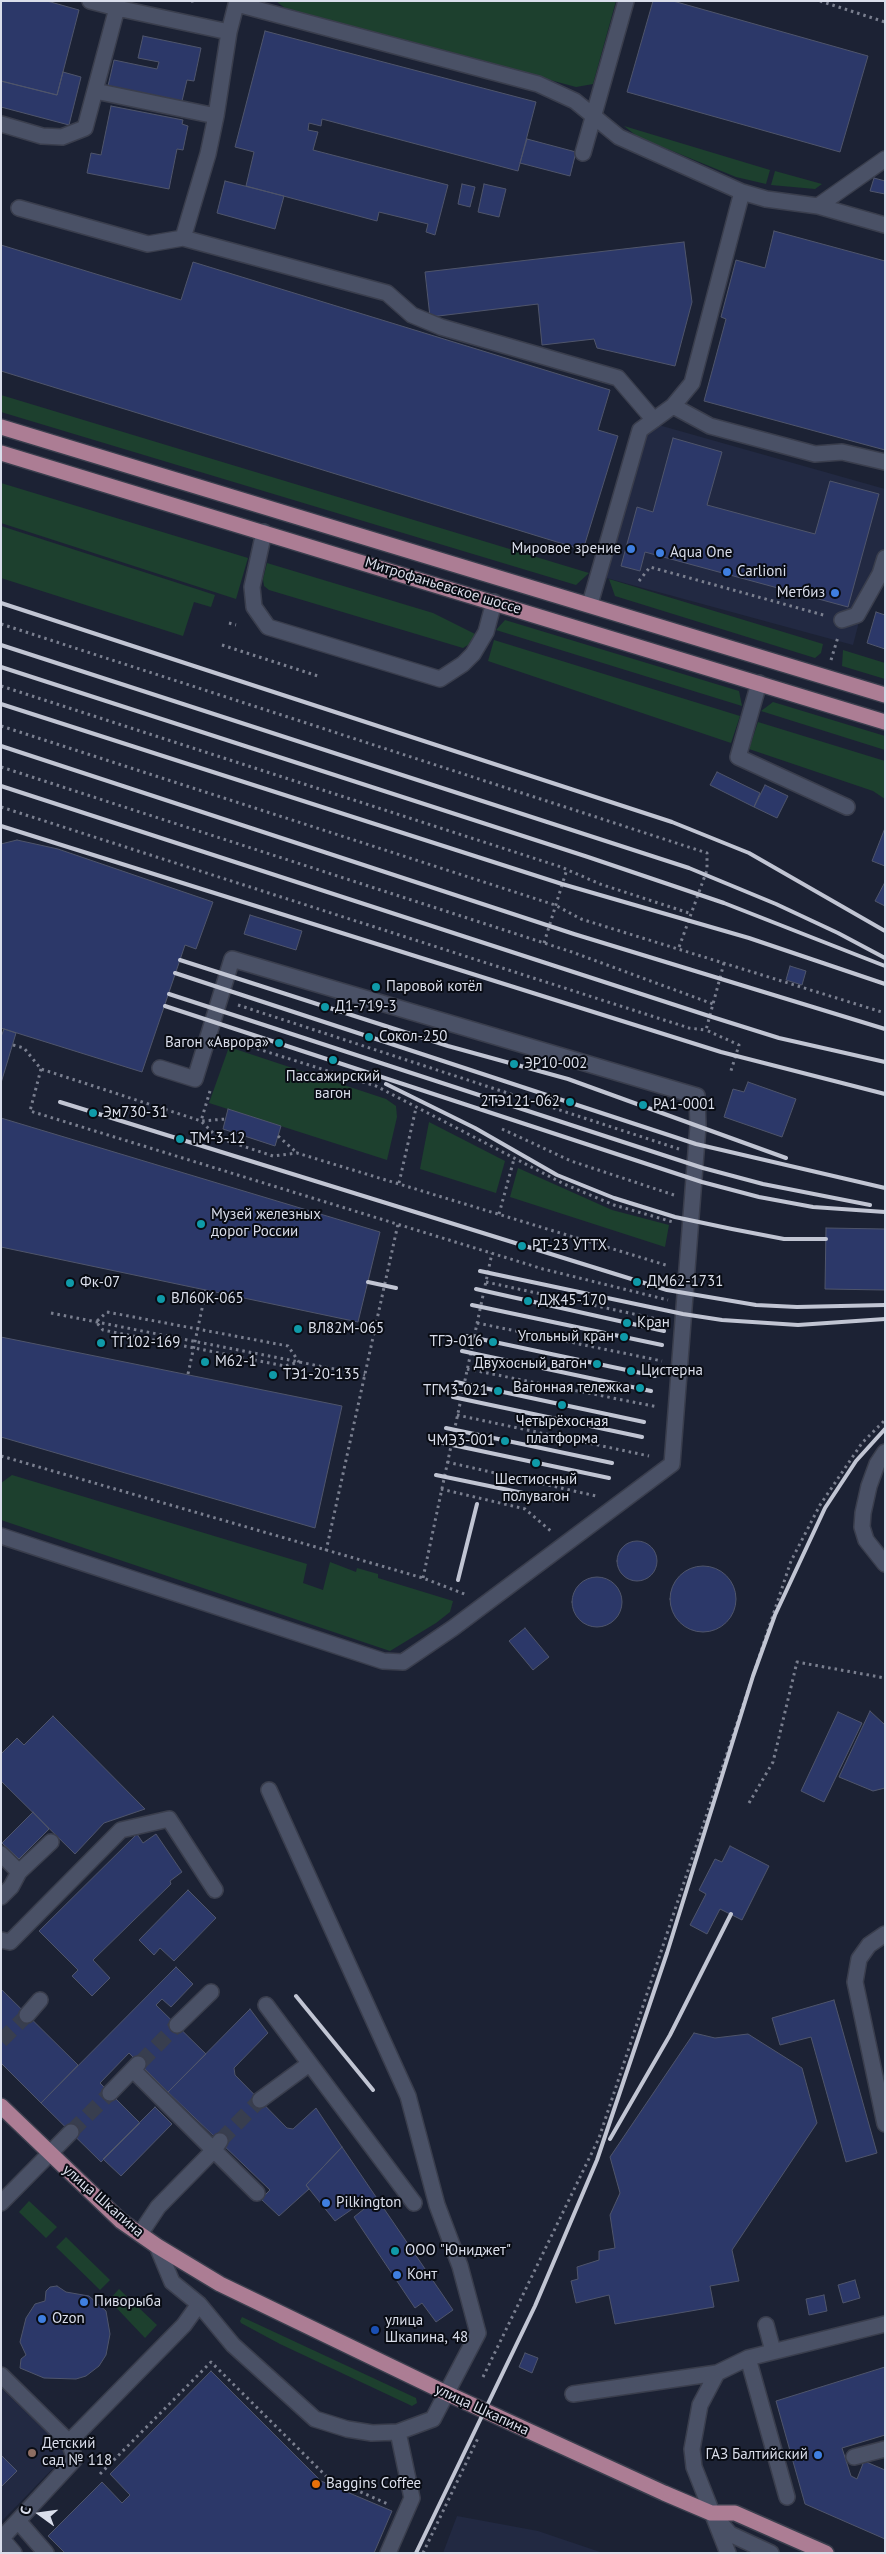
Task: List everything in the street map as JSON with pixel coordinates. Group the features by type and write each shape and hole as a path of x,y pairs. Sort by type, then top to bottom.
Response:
{"main road":[{"name":"Митрофаньевское шоссе","path":"1,427 885,695"},
{"name":"Митрофаньевское шоссе","path":"1,453 885,722"},
{"name":"улица Шкапина","path":"1,2106 121,2221 157,2246 220,2284 446,2394 711,2513"},
{"path":"711,2513 735,2513 826,2553"}],"street":[{"path":"90,1 228,32"},
{"path":"583,152 626,1"},
{"path":"183,238 208,154 216,116 228,32 237,3 538,84 575,101 619,137 742,192 766,199 818,206 885,224"},
{"path":"1,124 42,136 62,136 85,128 117,8"},
{"path":"95,91 216,116"},
{"path":"818,206 883,158"},
{"path":"590,604 640,430 673,406 692,383 742,192"},
{"path":"19,208 148,244 183,238 387,293 412,315 441,327 618,378 654,420"},
{"path":"673,406 710,426 815,454 842,452 885,462"},
{"path":"264,532 252,587 254,607 268,627 440,679 463,664 473,654 486,632 494,602"},
{"path":"842,620 857,614 880,574 885,558"},
{"path":"759,683 738,757 847,807"},
{"path":"1,1536 394,1663 410,1659 672,1464 698,1126 697,1096 232,959 195,1079 160,1068"},
{"path":"885,1452 877,1464 869,1486 862,1527 866,1540 885,1564"},
{"path":"157,2246 172,2282 199,2304 233,2345 315,2419 347,2429 372,2433 398,2432 433,2419 478,2333 460,2266 437,2205 408,2096 269,1790"},
{"path":"1,1940 10,1942 121,1830 169,1819 215,1890"},
{"path":"1,1897 11,1887 19,1872 52,1842"},
{"path":"1,1854 19,1872"},
{"path":"885,1934 869,1945 858,1959 855,1982 885,2124"},
{"path":"177,2026 211,1992"},
{"path":"27,2015 40,2000"},
{"path":"266,2006 414,2203"},
{"path":"260,2100 309,2064"},
{"path":"110,2093 136,2067 216,2146 257,2193"},
{"path":"1,2203 71,2132"},
{"path":"140,2234 158,2207 216,2146"},
{"path":"69,2442 178,2331 199,2304"},
{"path":"573,2394 717,2373 748,2358 885,2324"},
{"path":"766,2325 773,2351"},
{"path":"748,2358 787,2497"},
{"path":"717,2373 700,2405 692,2449 694,2466 728,2553"},
{"path":"1,2375 69,2442 74,2459 19,2522 1,2539 14,2553"},
{"path":"388,2553 412,2498 398,2432"},
{"path":"854,2457 885,2449"},
{"path":"711,2513 730,2534 771,2553"},
{"path":"19,2522 46,2553"}],"path":[{"path":"191,1 196,1"},
{"path":"820,1 885,22"},
{"path":"640,581 650,567 842,620 827,677"},
{"path":"229,623 236,625"},
{"path":"1,624 707,853 708,870 678,950"},
{"path":"222,645 321,677"},
{"path":"1,686 567,869 600,884 692,914"},
{"path":"1,726 556,905 581,919 885,1013"},
{"path":"1,766 544,943 713,1004"},
{"path":"1,807 689,1028 706,1030 739,1045 730,1074"},
{"path":"544,943 567,869"},
{"path":"706,1030 724,963"},
{"path":"236,1010 240,1000"},
{"path":"238,1005 682,1150"},
{"path":"224,1047 229,1032"},
{"path":"227,1038 376,1086 514,1159 614,1205 678,1223 678,1217"},
{"path":"13,1045 24,1048 41,1069 201,1121 226,1119"},
{"path":"41,1069 30,1111 492,1254 670,1301"},
{"path":"201,1121 212,1084"},
{"path":"399,1183 416,1108"},
{"path":"201,1121 218,1138 273,1156 296,1153 673,1268 674,1259"},
{"path":"502,1130 571,1161 679,1197"},
{"path":"278,1136 296,1153"},
{"path":"682,1145 682,1155"},
{"path":"499,1214 514,1159"},
{"path":"326,1551 398,1224"},
{"path":"423,1578 492,1254"},
{"path":"486,1282 669,1321 669,1329"},
{"path":"188,1374 206,1290"},
{"path":"670,1291 670,1306"},
{"path":"51,1312 365,1375"},
{"path":"96,1322 107,1312 288,1346 298,1362"},
{"path":"96,1322 104,1330 285,1366 298,1362"},
{"path":"477,1323 666,1362 667,1354"},
{"path":"467,1370 664,1408"},
{"path":"457,1415 649,1456"},
{"path":"483,2377 599,2138 790,1561 820,1505 862,1443 885,1420"},
{"path":"641,1462 654,1452"},
{"path":"1,1456 423,1578 486,1603"},
{"path":"447,1462 596,1496"},
{"path":"441,1489 525,1509 552,1533"},
{"path":"589,1502 604,1490"},
{"path":"545,1539 560,1527"},
{"path":"749,1803 773,1762 797,1662 885,1678"},
{"path":"100,2474 211,2362 327,2477 400,2508"},
{"path":"424,2553 479,2436"}],"shaded area":[{"path":"648,422 885,489 885,557 874,564 853,645 603,577"},
{"name":"Детский сад № 118","path":"1,2388 64,2449 63,2458 1,2522"},
{"path":"457,2516 538,2531 603,2553 443,2553"}],"green space":[{"path":"276,1 616,1 593,84 576,87 286,9"},
{"path":"624,126 770,170 766,184 736,177 638,137"},
{"path":"775,171 822,184 815,189 771,185"},
{"path":"1,395 589,573 576,585 1,412"},
{"path":"1,483 248,558 236,599 1,523"},
{"path":"1,526 215,595 211,607 194,602 183,636 1,578"},
{"path":"267,563 433,613 475,634 471,643 463,648 269,590 264,586 263,579"},
{"path":"609,579 823,644 821,653 815,658 615,596"},
{"path":"505,620 739,691 742,706 496,630"},
{"path":"494,640 740,716 731,743 488,661"},
{"path":"843,650 885,663 885,679 842,666"},
{"path":"773,702 885,736 885,750 761,711"},
{"path":"758,722 885,761 885,799 873,791 749,749"},
{"path":"229,1047 386,1099 396,1106 397,1117 387,1160 209,1103"},
{"path":"429,1122 505,1161 496,1193 420,1169"},
{"path":"518,1168 612,1210 669,1225 665,1247 510,1197"},
{"path":"12,1475 307,1564 303,1583 323,1590 330,1562 356,1572 357,1568 378,1574 378,1578 453,1601 450,1612 436,1623 390,1651 1,1520 1,1483"},
{"path":"29,2201 57,2227 46,2238 19,2212"},
{"path":"66,2237 110,2280 100,2290 56,2247"},
{"path":"119,2289 157,2325 145,2338 109,2300"},
{"path":"242,2317 416,2398 417,2403 412,2406 280,2344 241,2323"}],"building":[{"path":"1,1 47,1 79,10 57,95 1,81"},
{"path":"653,1 673,1 868,56 840,152 627,92"},
{"path":"265,31 536,102 518,171 322,119 321,126 309,123 308,130 318,132 313,150 448,185 435,235 426,232 428,224 379,212 377,221 246,186 254,152 235,147"},
{"path":"143,36 201,48 194,81 187,80 182,101 108,86 114,60 157,69 159,62 138,58"},
{"path":"63,72 81,77 69,125 1,107 1,81 57,95"},
{"path":"111,106 183,120 182,124 188,126 183,150 177,149 169,189 87,173 91,153 101,155"},
{"path":"527,139 576,152 570,176 520,163"},
{"path":"874,178 885,181 885,194 870,191"},
{"path":"225,181 284,196 275,229 217,213"},
{"path":"462,184 475,187 470,207 458,204"},
{"path":"484,184 506,189 499,217 478,212"},
{"path":"774,231 885,261 885,450 704,401 726,319 721,317 736,260 765,268"},
{"path":"684,242 692,302 675,366 597,348 594,339 542,345 538,304 430,317 425,272"},
{"path":"1,245 181,300 193,262 610,390 598,430 618,436 583,550 1,371"},
{"path":"673,438 722,452 707,505 815,534 830,481 879,494 848,607 645,552 640,571 621,566 637,507 653,512"},
{"path":"876,612 885,615 885,649 867,643"},
{"path":"717,772 760,793 754,807 710,785"},
{"path":"765,785 788,796 777,818 754,807"},
{"path":"885,828 885,866 872,861"},
{"path":"17,840 58,849 213,902 196,949 185,945 142,1072 1,1028 1,844"},
{"path":"885,882 885,906 875,901"},
{"path":"250,915 302,931 296,950 244,934"},
{"path":"790,966 806,971 802,985 786,980"},
{"path":"4,1029 16,1033 1,1083 1,1037"},
{"path":"748,1082 796,1099 782,1137 724,1117 733,1089 744,1092"},
{"path":"228,1109 281,1126 275,1146 223,1129"},
{"path":"1,1118 380,1232 358,1322 1,1247"},
{"path":"826,1228 885,1229 885,1290 825,1289"},
{"path":"1,1337 342,1406 315,1528 1,1437"},
{"path":"641,1541 648,1544 654,1550 657,1561 656,1569 648,1578 641,1581 633,1581 626,1578 618,1569 617,1557 620,1550 629,1542"},
{"path":"696,1566 710,1566 722,1571 731,1580 736,1592 734,1612 727,1623 710,1632 696,1632 684,1627 675,1618 670,1606 670,1592 675,1580 684,1571"},
{"path":"597,1577 615,1584 622,1602 615,1620 597,1627 579,1620 572,1602 579,1584"},
{"path":"525,1628 549,1657 533,1670 509,1641"},
{"path":"870,1711 885,1725 885,1788 873,1791 839,1777"},
{"path":"838,1712 862,1723 824,1802 801,1791"},
{"path":"53,1716 145,1809 104,1823 75,1854 1,1781 1,1754 17,1738 24,1745"},
{"path":"33,1812 49,1829 19,1859 2,1843"},
{"path":"137,1834 143,1843 156,1834 182,1872 170,1881 171,1884 93,1960 110,1978 92,1996 72,1976 78,1970 39,1931"},
{"path":"730,1846 769,1866 742,1920 720,1909 707,1934 690,1925 706,1894 699,1890 715,1859 722,1862"},
{"path":"188,1890 216,1918 174,1961 160,1948 154,1955 139,1940"},
{"path":"176,1967 193,1984 171,2007 162,1999 156,2005 206,2054 168,2092 129,2053 100,2083 140,2123 101,2162 41,2103"},
{"path":"1,1989 78,2065 41,2103 1,2063"},
{"path":"834,2000 877,2153 846,2162 811,2037 780,2045 772,2018"},
{"path":"250,2009 268,2033 234,2068 235,2075 287,2128 293,2129 316,2108 342,2147 306,2185 309,2189 279,2216 261,2199 270,2190 168,2092"},
{"path":"694,2033 715,2038 748,2034 802,2068 817,2123 732,2250 739,2281 710,2286 714,2307 615,2324 609,2295 576,2303 571,2281 578,2279 577,2267 599,2260 599,2251 615,2248 610,2215 620,2193 610,2157"},
{"path":"155,2107 172,2124 121,2176 103,2159"},
{"name":"ООО \"Юниджет\"","path":"342,2147 453,2310 436,2322 422,2303 415,2308 354,2217 364,2209 361,2203 335,2221 306,2185"},
{"path":"855,2280 860,2298 843,2303 838,2285"},
{"path":"57,2286 66,2292 89,2296 106,2311 110,2334 106,2355 99,2366 86,2376 76,2379 44,2378 20,2368 21,2359 26,2355 20,2342 26,2318 35,2304 45,2301 46,2291 50,2287"},
{"path":"824,2295 827,2311 809,2315 806,2299"},
{"path":"525,2353 538,2358 532,2373 519,2367"},
{"name":"ГАЗ Балтийский","path":"885,2367 885,2435 842,2448 851,2476 857,2479 864,2461 885,2470 885,2539 805,2504 776,2401"},
{"path":"211,2371 321,2481 392,2511 374,2553 65,2553 48,2536 102,2482 122,2503 130,2495 110,2474"},
{"path":"1,2455 17,2471 1,2487"}],"tunnel":[{"path":"1,2041 27,2015"},
{"path":"140,2063 177,2025"},
{"path":"71,2132 110,2093"},
{"path":"220,2141 260,2100"}],"railway":[{"path":"1,603 672,822 749,853 885,931"},
{"path":"1,645 689,868 776,904 838,933 885,958"},
{"path":"1,667 588,857 724,903 885,966"},
{"path":"1,704 562,884 749,938 885,984"},
{"path":"1,746 574,934 885,1029"},
{"path":"1,786 779,1038 885,1062"},
{"path":"1,826 721,1052 885,1094"},
{"path":"180,960 448,1046 568,1079 786,1158"},
{"path":"175,973 696,1144 885,1188"},
{"path":"169,994 703,1168 763,1184 870,1205"},
{"path":"165,1006 702,1182 759,1197 813,1207 885,1212"},
{"path":"386,1084 475,1128 557,1175 614,1198 675,1217 732,1229 784,1239 826,1239"},
{"path":"60,1102 667,1290 756,1305 797,1307 885,1305"},
{"path":"480,1271 683,1314 722,1320 798,1325 885,1319"},
{"path":"368,1282 396,1288"},
{"path":"476,1289 664,1331"},
{"path":"472,1305 662,1345"},
{"path":"466,1336 655,1376"},
{"path":"462,1351 651,1391"},
{"path":"456,1382 644,1422"},
{"path":"453,1397 642,1437"},
{"path":"446,1428 612,1463"},
{"path":"416,2553 535,2306 597,2160 667,1953 753,1676 775,1615 825,1508 856,1461 885,1429"},
{"path":"443,1443 609,1478"},
{"path":"436,1475 557,1500"},
{"path":"458,1580 477,1504"},
{"path":"610,2139 670,2035 731,1914"},
{"path":"296,1996 373,2090"}],"place":[{"name":"Мировое зрение","path":"631,549"},
{"name":"Aqua One","path":"660,553"},
{"name":"Carlioni","path":"727,572"},
{"name":"Метбиз","path":"835,593"},
{"name":"Паровой котёл","path":"376,987"},
{"name":"Д1-719-3","path":"325,1007"},
{"name":"Сокол-250","path":"369,1037"},
{"name":"Вагон «Аврора»","path":"279,1043"},
{"name":"Пассажирский вагон","path":"333,1060"},
{"name":"ЭР10-002","path":"514,1064"},
{"name":"2ТЭ121-062","path":"570,1102"},
{"name":"РА1-0001","path":"643,1105"},
{"name":"Эм730-31","path":"93,1113"},
{"name":"ТМ-3-12","path":"180,1139"},
{"name":"Музей железных дорог России","path":"201,1224"},
{"name":"РТ-23 УТТХ","path":"522,1246"},
{"name":"ДМ62-1731","path":"637,1282"},
{"name":"Фк-07","path":"70,1283"},
{"name":"ВЛ60К-065","path":"161,1299"},
{"name":"ДЖ45-170","path":"528,1301"},
{"name":"Кран","path":"627,1323"},
{"name":"ВЛ82М-065","path":"298,1329"},
{"name":"Угольный кран","path":"624,1337"},
{"name":"ТГЭ-016","path":"493,1342"},
{"name":"ТГ102-169","path":"101,1343"},
{"name":"М62-1","path":"205,1362"},
{"name":"Двухосный вагон","path":"597,1364"},
{"name":"Цистерна","path":"631,1371"},
{"name":"ТЭ1-20-135","path":"273,1375"},
{"name":"Вагонная тележка","path":"640,1388"},
{"name":"ТГМ3-021","path":"498,1391"},
{"name":"Четырёхосная платформа","path":"562,1405"},
{"name":"ЧМЭ3-001","path":"505,1441"},
{"name":"Шестиосный полувагон","path":"536,1463"},
{"name":"Pilkington","path":"326,2203"},
{"name":"ООО \"Юниджет\"","path":"395,2251"},
{"name":"Конт","path":"397,2275"},
{"name":"Пиворыба","path":"84,2302"},
{"name":"Ozon","path":"42,2319"},
{"name":"улица Шкапина, 48","path":"375,2330"},
{"name":"Детский сад № 118","path":"32,2453"},
{"name":"ГАЗ Балтийский","path":"818,2455"},
{"name":"Baggins Coffee","path":"316,2484"}]}
